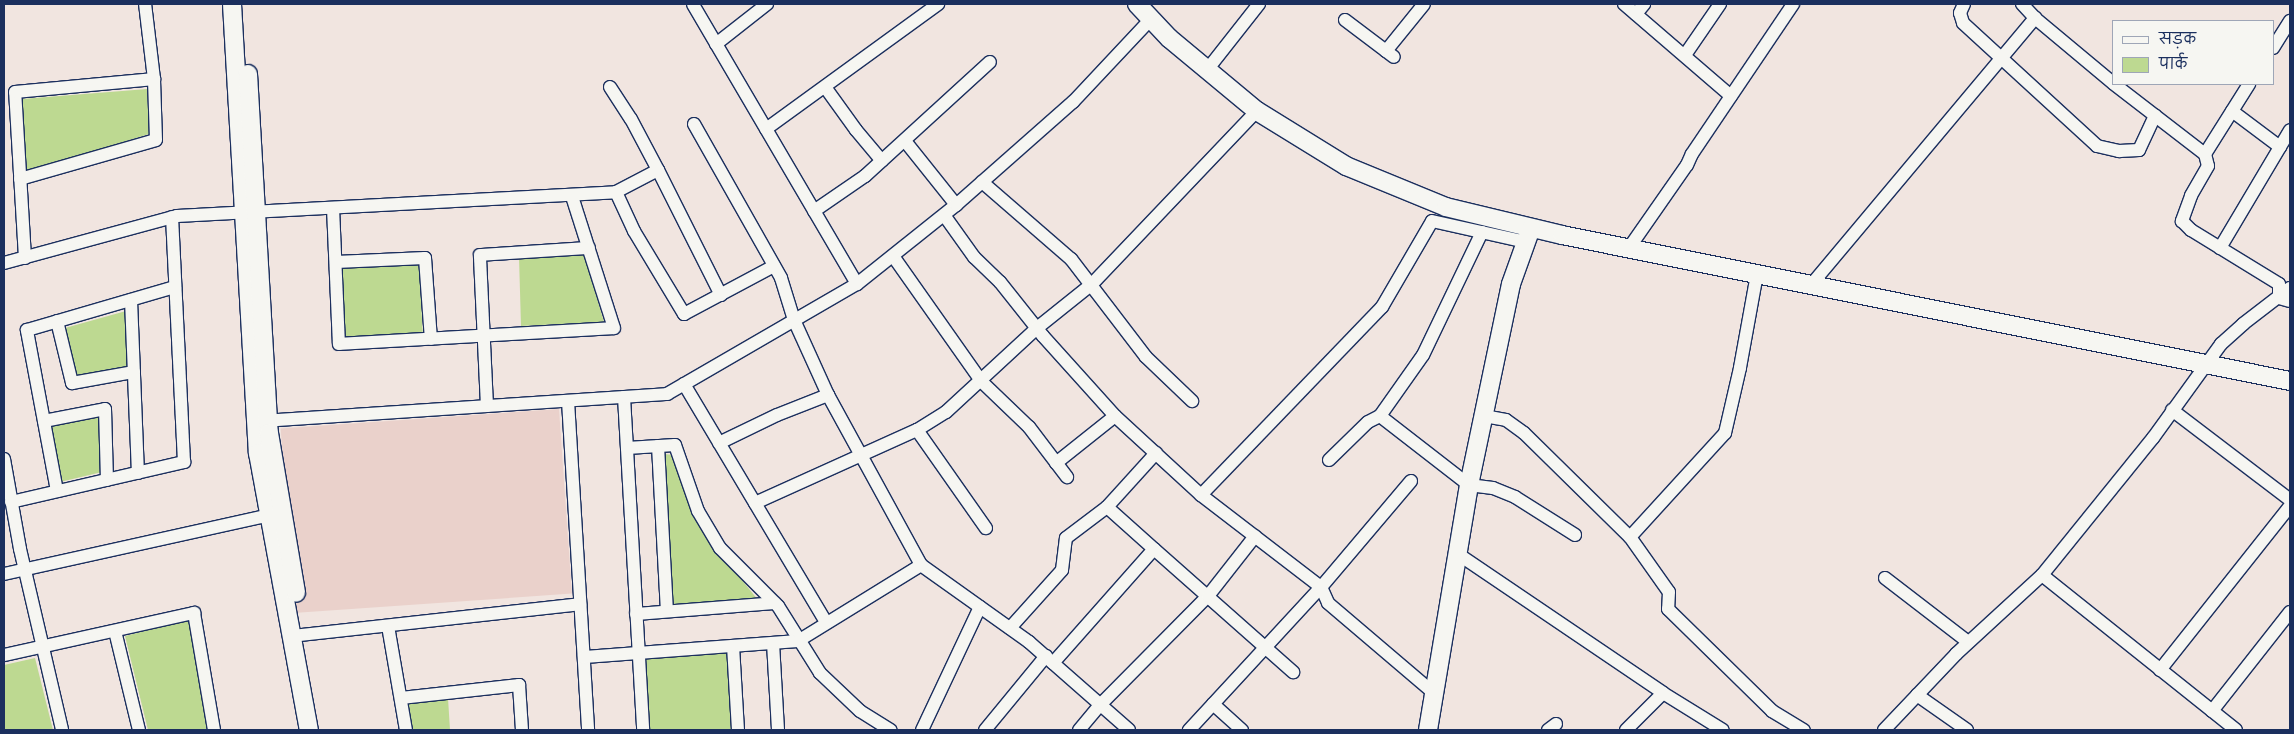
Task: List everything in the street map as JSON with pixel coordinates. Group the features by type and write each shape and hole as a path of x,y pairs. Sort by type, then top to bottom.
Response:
{"street":[{"path":"20,179 156,140 154,79 146,4"},
{"path":"232,4 251,213"},
{"path":"243,4 251,213 262,420 298,636 309,730"},
{"path":"693,4 858,284"},
{"path":"716,44 767,4"},
{"path":"766,129 938,4"},
{"path":"1137,4 1169,38 1257,111 1346,166 1446,207 1529,235"},
{"path":"1207,70 1259,4"},
{"path":"1344,20 1390,54 1424,4"},
{"path":"1624,4 1640,9 1685,55 1731,96"},
{"path":"1685,55 1720,4"},
{"path":"1964,4 1960,13 1963,23 2097,146 2118,151 2139,150 2155,116"},
{"path":"2022,4 2035,18 2112,82"},
{"path":"1629,248 1687,166 1692,154 1788,6"},
{"path":"1811,285 2035,18"},
{"path":"262,420 667,394 858,284 956,205 1073,102 1151,19"},
{"path":"2274,46 2290,22"},
{"path":"814,211 882,162 990,62"},
{"path":"24,258 14,92 154,79"},
{"path":"2116,85 2205,154 2208,166 2191,196 2182,221 2191,230 2278,284 2285,300"},
{"path":"2205,154 2248,85"},
{"path":"825,86 856,130 882,162"},
{"path":"610,88 630,119 658,170 721,294"},
{"path":"755,503 917,430 946,412 982,382 1037,328 1092,284 1257,111"},
{"path":"2232,112 2280,147"},
{"path":"694,124 774,266 794,320 828,395 921,565 1010,628 1049,659 1129,730"},
{"path":"2220,248 2290,130"},
{"path":"905,141 956,205"},
{"path":"4,263 172,217 572,196 616,192 658,170"},
{"path":"982,182 1072,259 1146,357 1192,401"},
{"path":"616,192 634,231 684,314 774,266"},
{"path":"333,208 339,344 614,328 572,196"},
{"path":"944,215 974,257 1000,282 1037,328 1115,416 1201,495 1321,587 1328,603 1435,694"},
{"path":"11,502 184,462 172,217"},
{"path":"1201,495 1382,307 1432,222 1482,232 1529,235 1629,248 2290,381"},
{"path":"1329,460 1368,422 1380,416 1424,355 1482,232"},
{"path":"1428,730 1469,485 1511,284 1529,235"},
{"path":"488,406 480,255 588,248"},
{"path":"893,256 982,382 1029,427 1067,477"},
{"path":"336,262 425,258 431,339"},
{"path":"1630,537 1725,433 1740,368 1757,274"},
{"path":"57,491 27,330 175,287"},
{"path":"1884,730 1968,642 2042,575 2152,438 2205,364 2243,324 2285,300 2290,288"},
{"path":"130,300 138,473"},
{"path":"57,322 72,383 134,372"},
{"path":"684,384 826,622"},
{"path":"719,443 777,415 828,395"},
{"path":"624,397 643,730"},
{"path":"568,400 588,730"},
{"path":"44,421 105,409 107,480"},
{"path":"2172,410 2290,500"},
{"path":"1056,463 1115,416"},
{"path":"1380,416 1469,485 1493,488 1515,497 1575,535"},
{"path":"1484,416 1506,420 1524,433 1630,537 1669,592 1668,610 1772,711 1804,730"},
{"path":"262,420 258,452 270,515 320,730"},
{"path":"917,430 986,528"},
{"path":"627,448 675,445 698,511 720,548 775,603 820,673 860,711 890,730"},
{"path":"658,446 667,612"},
{"path":"1010,628 1062,570 1066,538 1107,507 1156,454"},
{"path":"4,459 25,569 62,730"},
{"path":"1189,730 1321,587 1411,481"},
{"path":"2160,670 2290,506"},
{"path":"1107,507 1266,646 1293,672"},
{"path":"4,574 270,515"},
{"path":"1079,730 1100,705 1208,596 1255,536"},
{"path":"985,730 1049,659 1154,549"},
{"path":"1458,554 1663,693 1723,730"},
{"path":"584,657 798,641 921,565"},
{"path":"2042,575 2212,711 2230,728"},
{"path":"1885,578 1968,642"},
{"path":"636,614 775,603"},
{"path":"298,636 580,604"},
{"path":"922,730 980,607"},
{"path":"2212,711 2290,612"},
{"path":"4,655 194,613 214,730"},
{"path":"388,626 406,730"},
{"path":"115,630 139,730"},
{"path":"773,643 778,730"},
{"path":"733,646 738,730"},
{"path":"401,698 519,684 522,730"},
{"path":"1626,730 1663,693"},
{"path":"1917,695 1966,730"},
{"path":"1213,704 1242,730"}],"shaded area":[{"path":"559,409 572,594 294,613 281,428"}],"green space":[{"path":"147,89 149,134 27,172 22,99"},
{"path":"584,254 604,322 521,326 519,257"},
{"path":"419,262 423,333 344,337 340,266"},
{"path":"126,311 129,367 76,377 65,328"},
{"path":"100,414 102,472 60,482 49,425"},
{"path":"664,454 674,455 700,528 758,600 673,605"},
{"path":"189,620 207,730 148,730 125,636"},
{"path":"728,653 733,730 650,730 645,659"},
{"path":"35,658 53,730 4,730 4,665"},
{"path":"448,698 450,730 412,730 408,703"}]}
